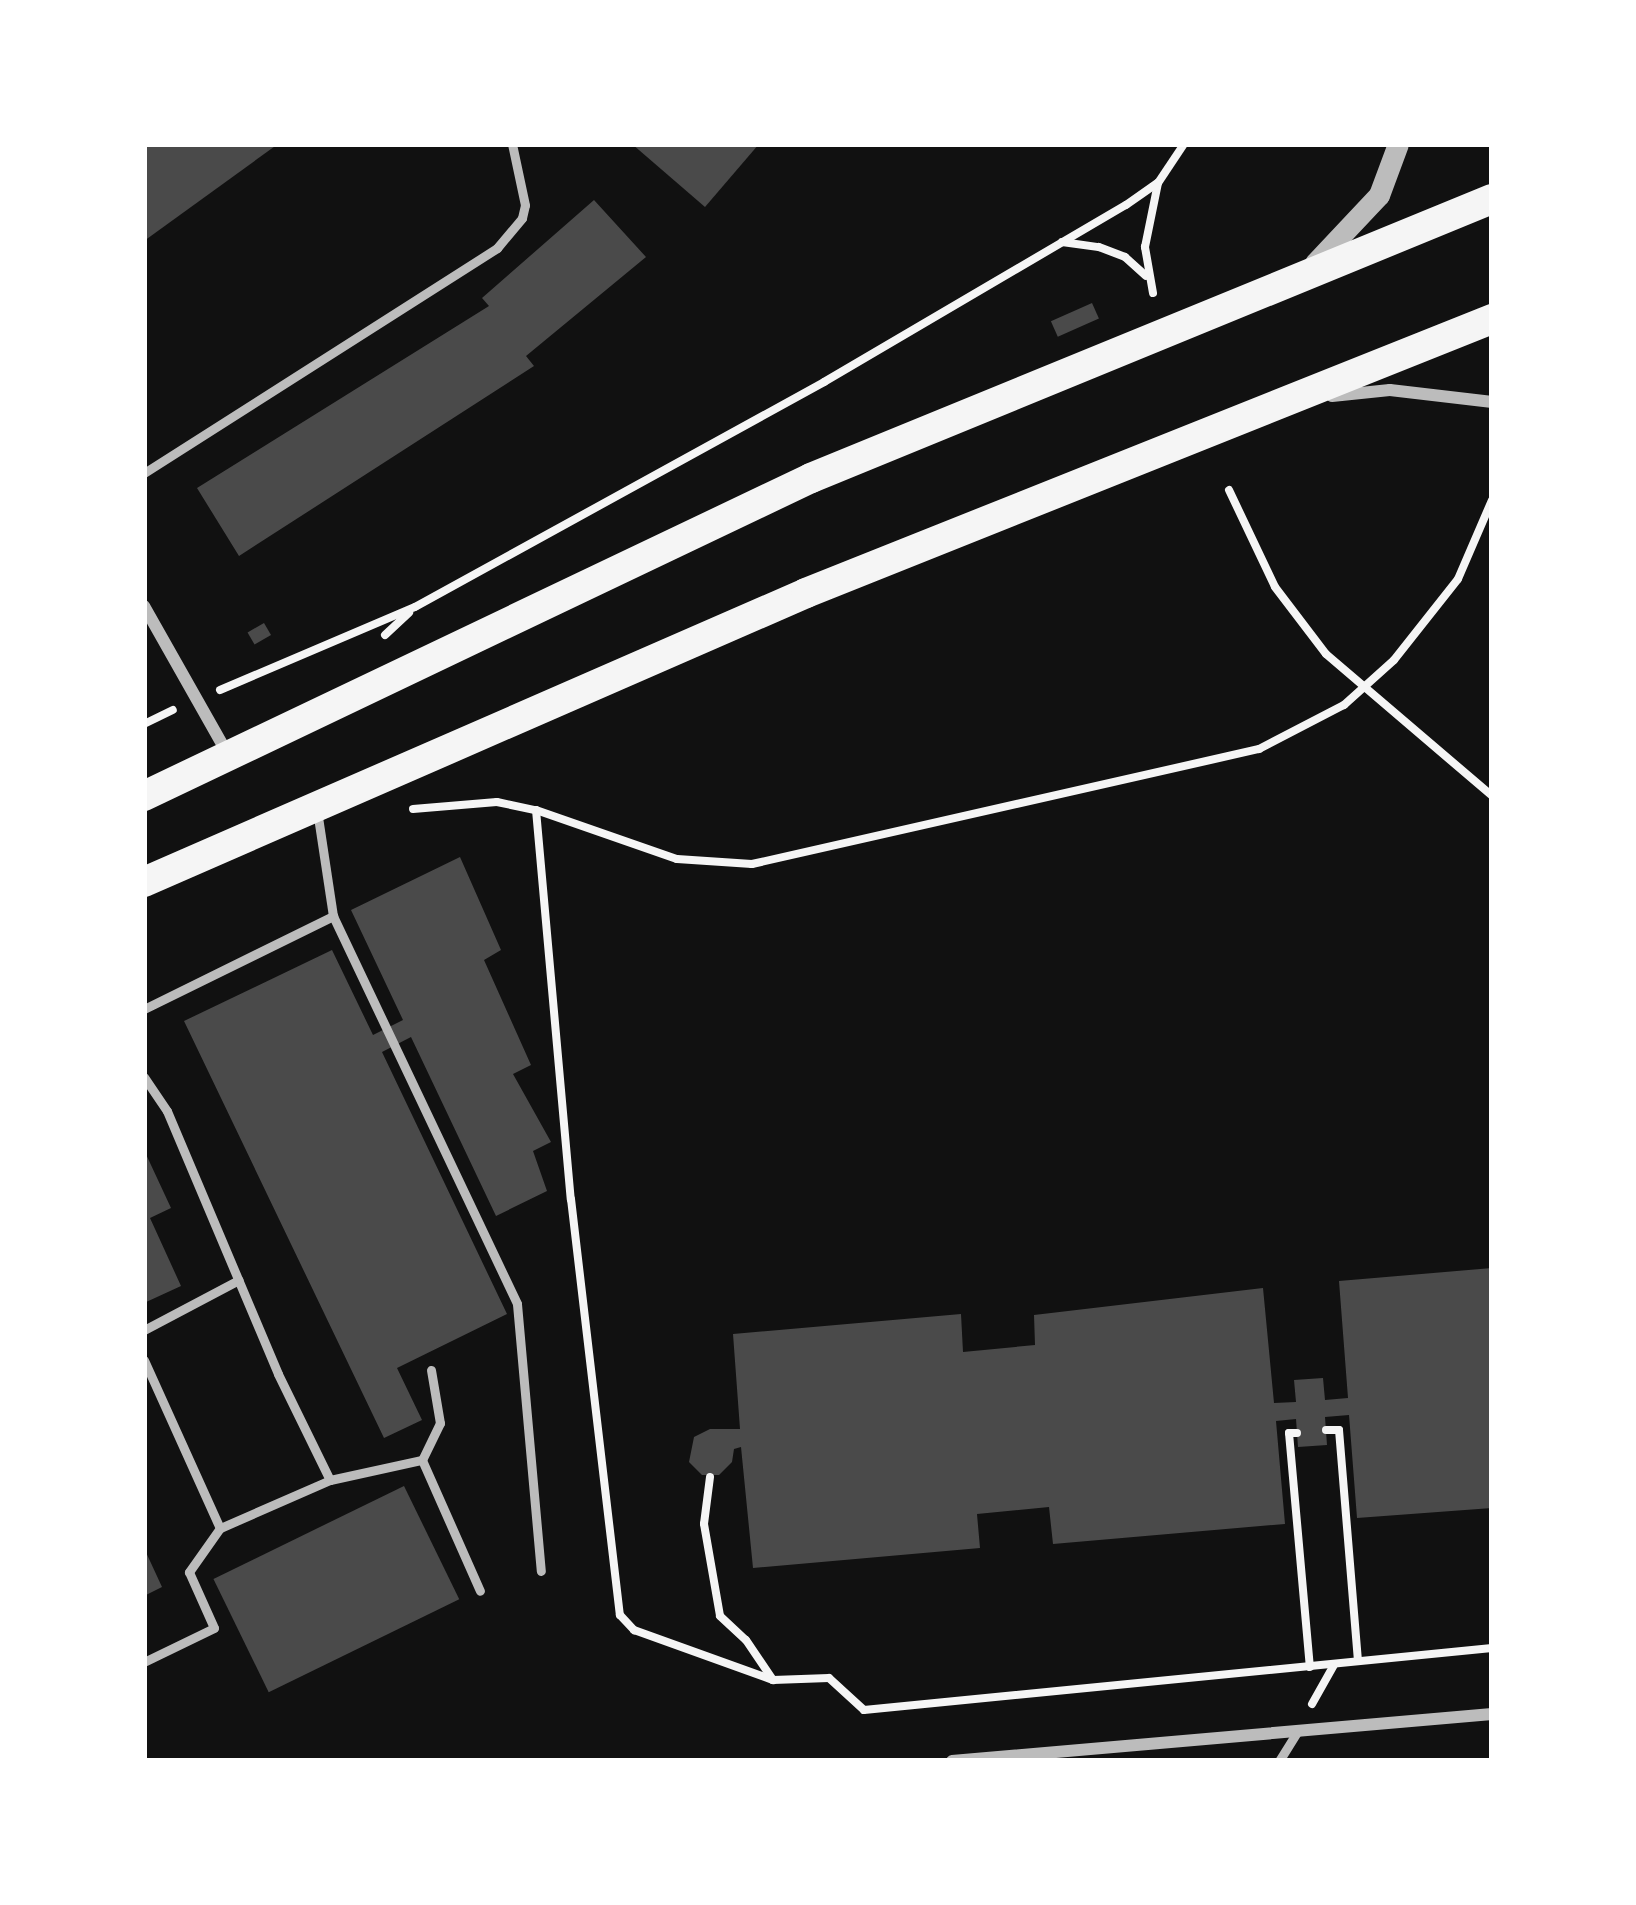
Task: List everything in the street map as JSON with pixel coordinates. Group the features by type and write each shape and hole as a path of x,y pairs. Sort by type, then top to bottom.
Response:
{"main road":[{"path":"144,796 811,478 1492,199"},
{"path":"144,882 806,593 1492,319"}],"street":[{"path":"1292,278 1354,227 1379,195 1399,144"},
{"path":"1290,400 1390,390 1492,402"},
{"path":"144,606 229,756"},
{"path":"952,1761 1492,1714"}],"lane":[{"path":"144,472 497,248 521,218 524,205 526,190 512,144"},
{"path":"316,803 333,916 517,1304 541,1571"},
{"path":"144,1009 333,916"},
{"path":"144,1077 166,1111 329,1480"},
{"path":"144,1330 239,1280"},
{"path":"144,1360 220,1528"},
{"path":"431,1370 440,1423 422,1460 479,1591"},
{"path":"144,1662 214,1628 188,1572 220,1528 329,1480 422,1460"},
{"path":"1279,1761 1297,1732"}],"path":[{"path":"1153,293 1145,247 1158,183 1184,144"},
{"path":"197,700 415,608 824,382 1158,183"},
{"path":"1061,242 1099,247 1125,257 1147,277"},
{"path":"1229,490 1276,587 1326,654 1364,692 1492,796"},
{"path":"1492,500 1458,580 1364,692 1259,749 764,863 677,859 536,810 571,1199 620,1615 634,1630 773,1680 829,1678 864,1710 1492,1648"},
{"path":"1326,1430 1339,1430 1358,1660"},
{"path":"1297,1432 1289,1433 1310,1667"},
{"path":"710,1477 704,1525 720,1616 746,1640 773,1680"}],"building":[{"path":"144,144 278,144 144,241"},
{"path":"632,144 759,144 705,207"},
{"path":"594,200 646,257 526,356 534,366 239,556 197,488 489,306 482,298"},
{"path":"1092,303 1099,319 1058,337 1051,321"},
{"path":"264,623 271,635 255,645 248,632"},
{"path":"460,857 501,950 484,960 531,1065 513,1074 551,1142 533,1151 547,1191 496,1216 411,1037 382,1052 507,1314 397,1368 422,1420 384,1438 184,1021 332,950 373,1035 403,1020 351,910"},
{"path":"144,1150 171,1208 150,1218 181,1286 144,1303"},
{"path":"1492,1268 1492,1508 1357,1518 1349,1415 1325,1417 1327,1445 1298,1447 1296,1419 1276,1421 1285,1524 1053,1544 1049,1507 977,1514 980,1548 753,1568 741,1447 734,1449 732,1462 719,1475 702,1475 689,1462 694,1437 710,1429 740,1429 733,1334 961,1314 963,1352 1035,1345 1034,1315 1263,1288 1274,1403 1296,1402 1294,1380 1323,1378 1325,1400 1348,1398 1339,1281"},
{"path":"404,1486 459,1599 269,1692 213,1579"},
{"path":"144,1548 162,1587 144,1596"}]}
